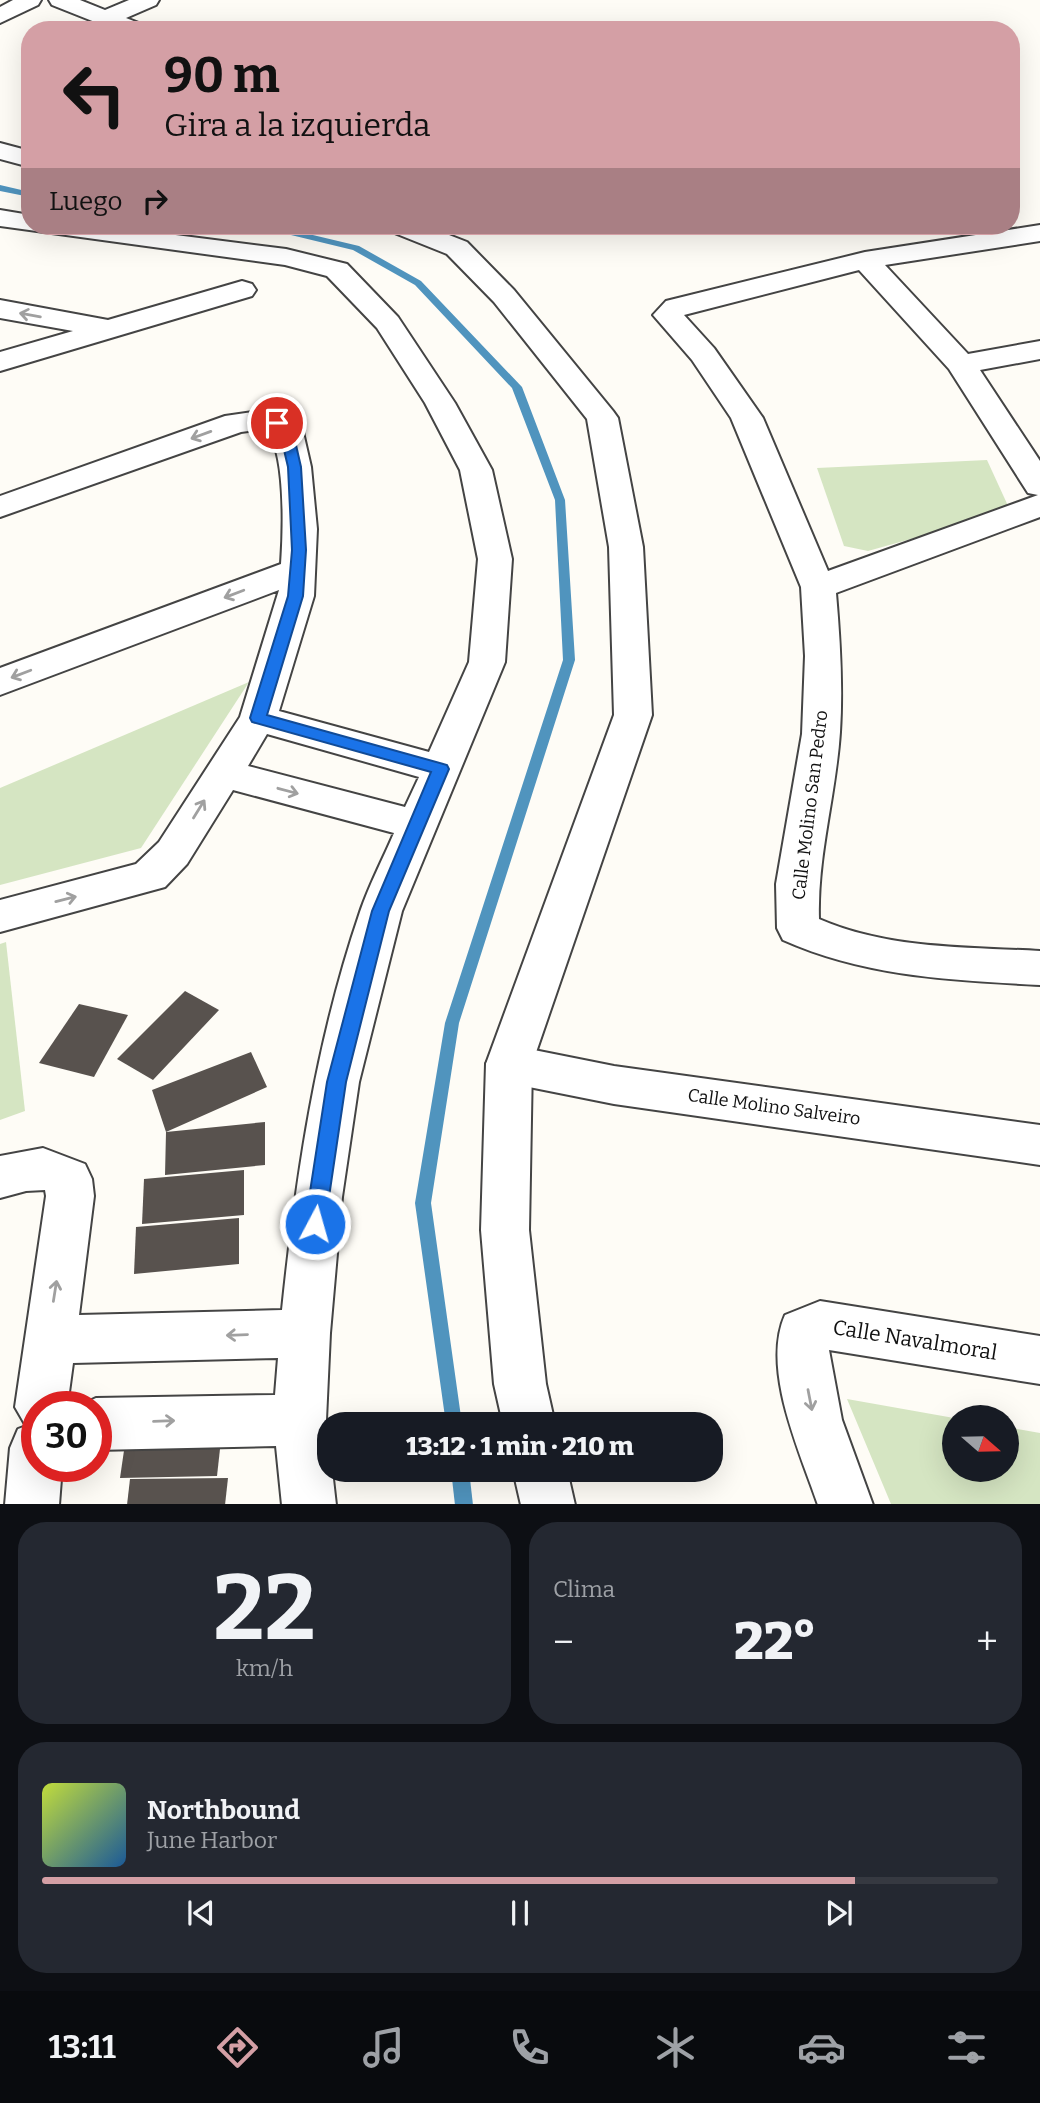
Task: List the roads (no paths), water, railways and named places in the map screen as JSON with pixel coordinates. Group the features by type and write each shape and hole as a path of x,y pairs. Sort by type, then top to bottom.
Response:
{"street":[{"path":"0,16 30,0"},
{"path":"60,0 114,21"},
{"path":"106,18 148,0"},
{"path":"0,151 21,157"},
{"path":"0,218 21,222"},
{"name":"Calle Molino San Pedro","path":"1040,233 865,260 676,306 668,315 703,354 747,418 818,587 824,656 821,734 797,884 798,928 826,940 911,960 1040,968"},
{"path":"96,235 286,257 337,270 388,323 440,403 476,470 495,559 487,663 381,911 336,1082 318,1197 305,1333 300,1420 309,1504"},
{"path":"424,235 457,248 503,296 602,418 626,547 633,715 509,1064 505,1230 520,1384 526,1412"},
{"path":"865,260 961,364 1040,486"},
{"path":"0,362 242,290"},
{"path":"0,309 108,328"},
{"path":"961,364 1040,351"},
{"path":"0,507 236,423 267,419 287,432 295,467 300,529 292,608 258,718 173,853 150,876 0,916"},
{"path":"818,587 1040,505"},
{"path":"0,681 298,569"},
{"path":"258,718 441,769"},
{"path":"222,773 416,825"},
{"name":"Calle Molino Salveiro","path":"509,1064 614,1085 1040,1145"},
{"path":"0,1177 40,1168 57,1170 68,1178 70,1196 43,1391"},
{"name":"Calle Navalmoral","path":"846,1504 815,1424 802,1360 803,1332 820,1325 1040,1360"},
{"path":"48,1340 305,1333"},
{"path":"112,1424 300,1420"},
{"path":"32,1504 34,1482"},
{"path":"543,1482 548,1504"}],"waterway":[{"path":"0,188 21,193"},
{"path":"302,235 356,248 418,283 517,387 560,500 569,660 452,1023 423,1203 452,1412"},
{"path":"461,1482 464,1504"}]}
